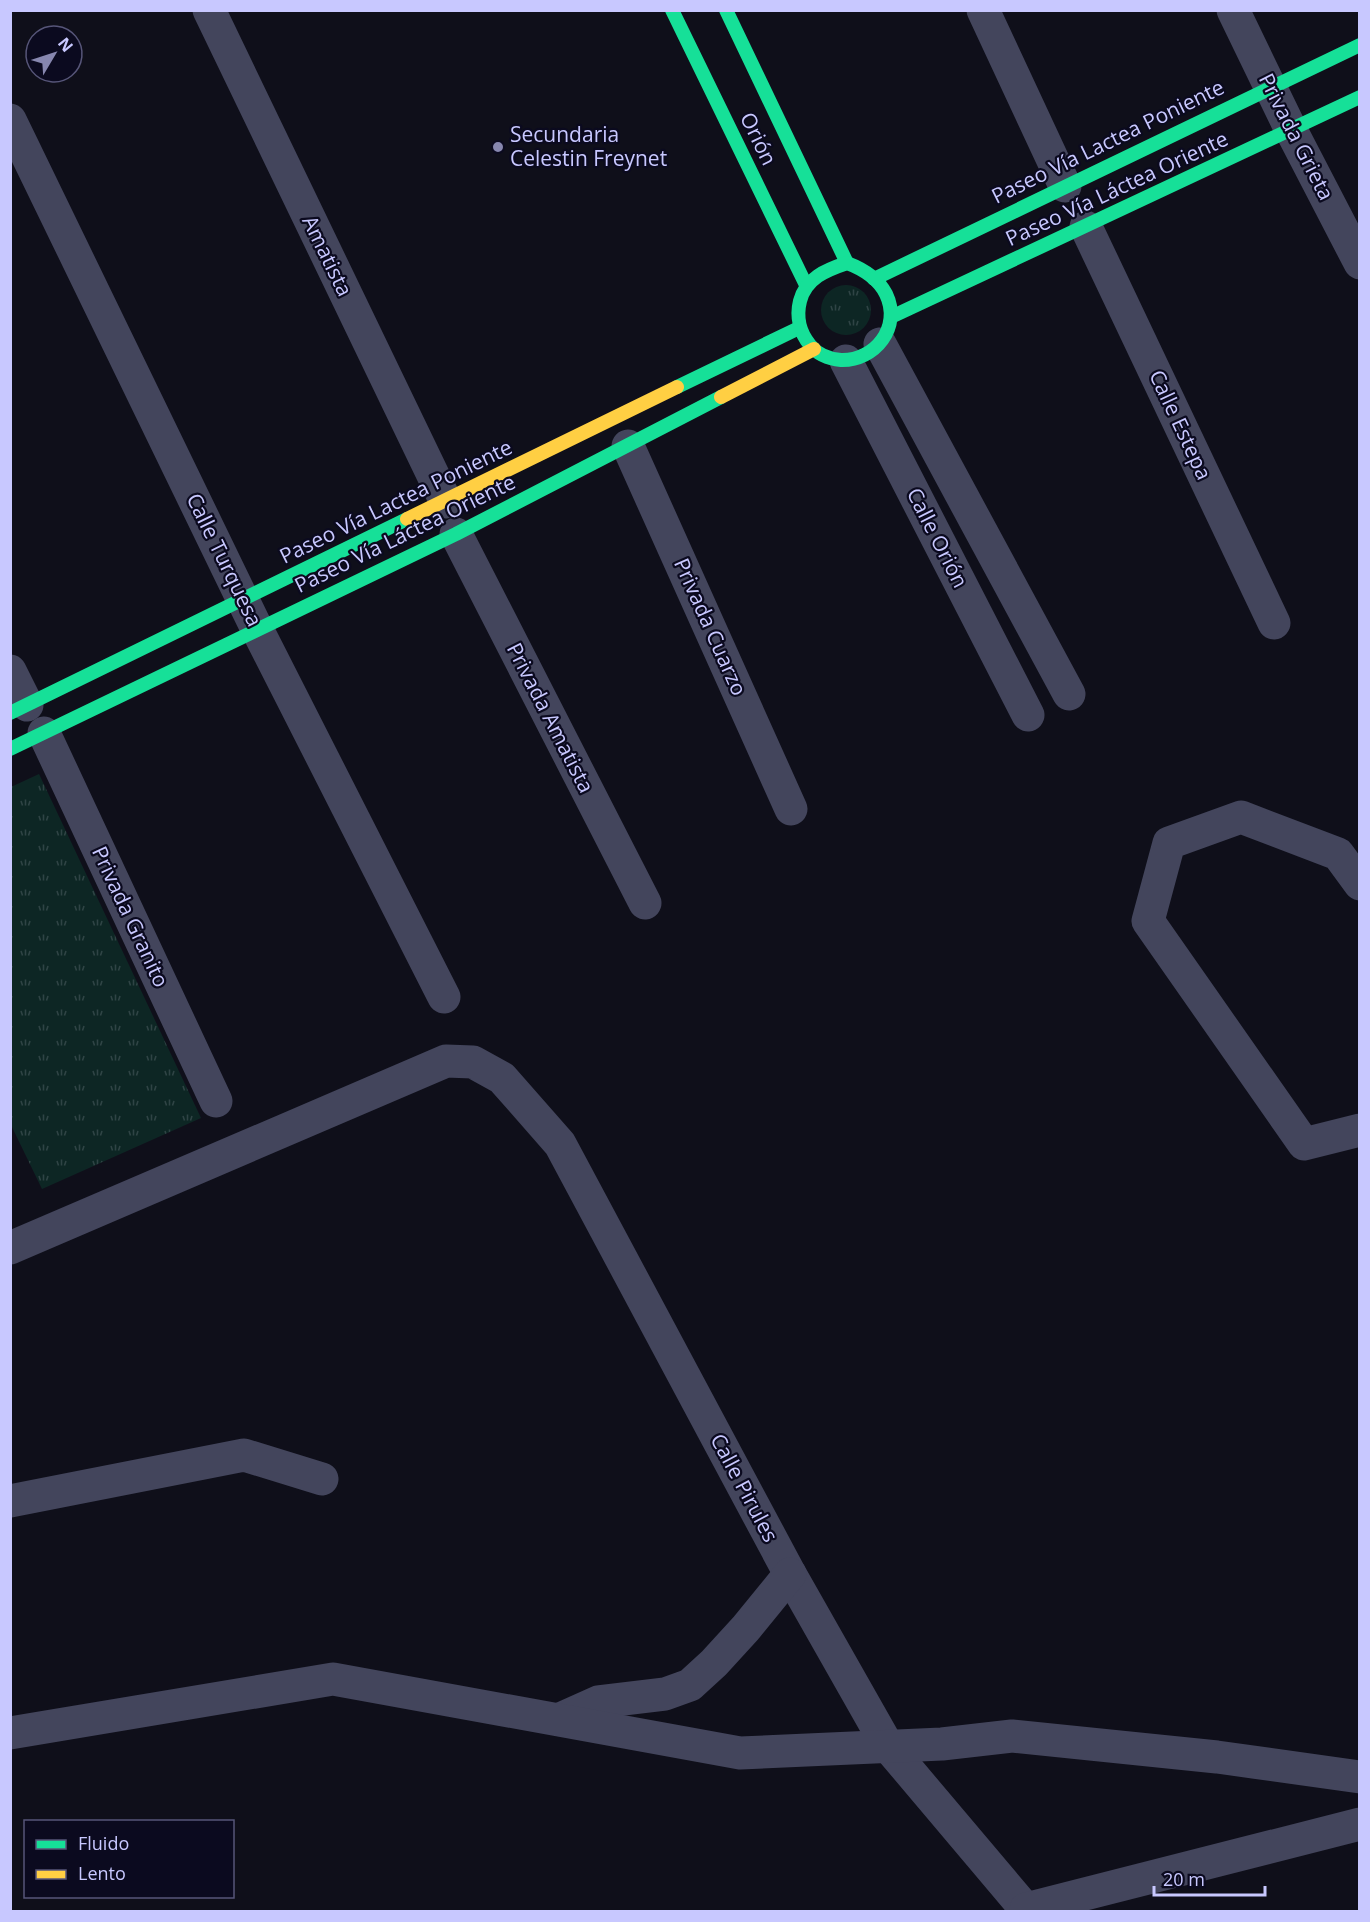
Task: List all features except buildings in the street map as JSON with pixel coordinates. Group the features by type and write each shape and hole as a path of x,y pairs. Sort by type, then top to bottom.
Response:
{"street":[{"name":"Amatista","path":"209,10 446,502"},
{"name":"Orión","path":"672,10 806,285"},
{"name":"Orión","path":"726,10 847,263"},
{"path":"983,10 1065,186"},
{"name":"Privada Grieta","path":"1233,10 1359,263"},
{"name":"Paseo Vía Lactea Poniente","path":"874,279 1359,45"},
{"name":"Paseo Vía Láctea Oriente","path":"886,331 1086,227 1359,97"},
{"name":"Calle Turquesa","path":"10,120 257,629 444,997"},
{"name":"Calle Estepa","path":"1086,227 1274,622"},
{"path":"847,263 863,268 884,290 890,303 886,331 865,356 846,361 829,358 807,344 799,328 797,306 806,285 818,274 831,265 847,263"},
{"name":"Paseo Vía Lactea Poniente","path":"19,709 799,328"},
{"name":"Calle Orión","path":"886,331 1069,694"},
{"name":"Paseo Vía Láctea Oriente","path":"10,749 456,534 814,350"},
{"name":"Calle Orión","path":"846,361 1028,715"},
{"name":"Privada Cuarzo","path":"628,446 791,809"},
{"name":"Privada Amatista","path":"456,534 645,903"},
{"path":"10,671 19,709"},
{"name":"Privada Granito","path":"44,733 216,1101"},
{"path":"1356,872 1338,854 1241,817 1169,843 1148,921 1304,1144 1359,1130"},
{"name":"Calle Pirules","path":"10,1248 446,1061 473,1062 502,1078 560,1144 790,1574 887,1745 1027,1910"},
{"path":"10,1501 244,1455 322,1479"},
{"path":"560,1719 598,1702 665,1694 690,1685 746,1628 790,1574"},
{"path":"10,1733 333,1679 740,1753 942,1743 1012,1736 1217,1757 1359,1777"},
{"path":"1027,1910 1359,1824"}],"green space":[{"path":"841,285 851,285 864,292 871,305 871,315 864,328 851,335 841,335 832,331 825,324 821,315 821,305 825,296 832,289"},
{"path":"39,774 201,1118 42,1189 11,1125 11,787"}],"traffic: fast":[{"path":"672,10 806,285"},
{"path":"726,10 847,263"},
{"path":"874,279 1360,45"},
{"path":"891,317 1360,97"},
{"path":"847,263 864,271 879,283 890,306 890,318 888,330 874,348 865,355 841,360 824,356 813,348 801,330 798,313 800,301 807,286 824,272 847,263"},
{"path":"677,387 799,328"},
{"path":"10,749 456,534 721,397"},
{"path":"10,713 407,519"}],"traffic: slow":[{"path":"721,397 814,349"},
{"path":"407,519 677,387"}],"place":[{"name":"Secundaria Celestin Freynet","path":"498,147"}]}
